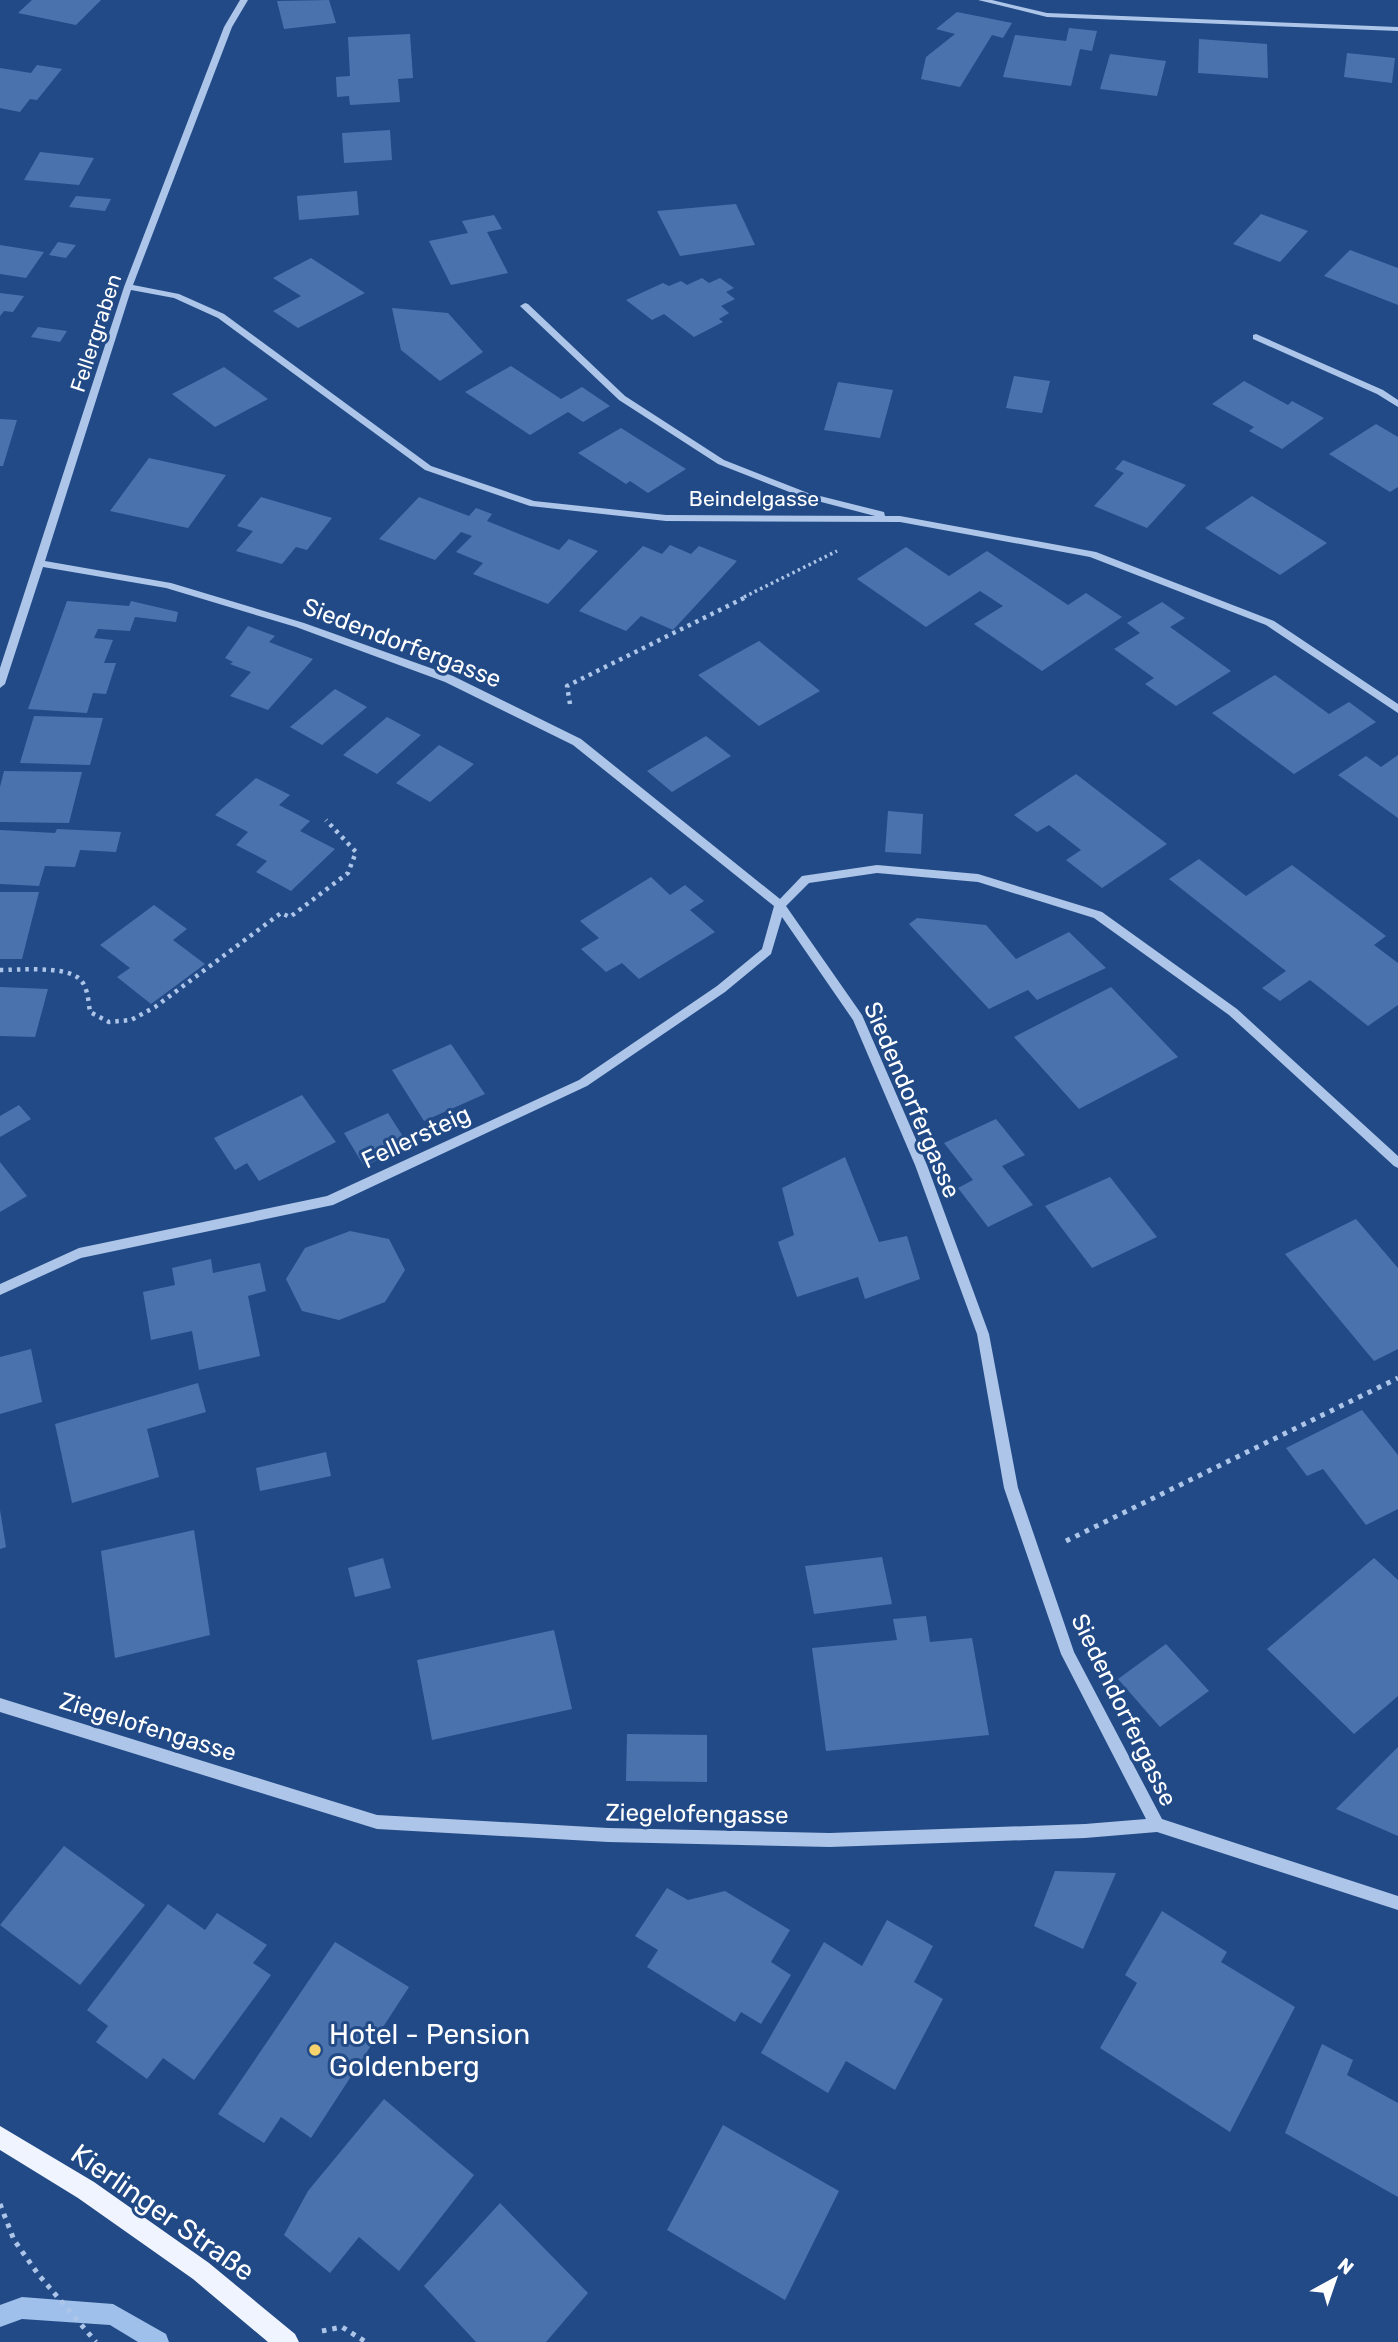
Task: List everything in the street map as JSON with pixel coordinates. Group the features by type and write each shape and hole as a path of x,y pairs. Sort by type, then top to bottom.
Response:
{"main road":[{"name":"Kierlinger Straße","path":"0,2137 86,2190 201,2271 287,2342"}],"street":[{"name":"Fellergraben","path":"0,684 128,287 228,27 244,0"},
{"path":"982,0 1047,15 1398,29"},
{"name":"Beindelgasse","path":"128,287 176,296 221,316 428,468 533,504 666,518 900,519 1092,554 1270,623 1398,709"},
{"path":"526,306 622,398 721,462 804,495 900,519"},
{"path":"1256,337 1380,392 1398,404"},
{"name":"Siedendorfergasse","path":"40,563 167,585 300,625 449,679 577,742 780,905 858,1018 921,1165 983,1334 1011,1488 1068,1654 1157,1825"},
{"path":"780,905 806,879 877,869 978,878 1098,915 1233,1012 1398,1163"},
{"name":"Fellersteig","path":"0,1290 79,1253 329,1201 583,1083 721,989 767,951 780,905"},
{"name":"Ziegelofengasse","path":"0,1705 377,1822 608,1835 830,1840 1084,1831 1157,1825 1398,1903"}],"path":[{"path":"577,742 567,686 839,550"},
{"path":"0,970 60,971 78,976 87,991 90,1012 108,1022 131,1020 155,1007 281,913 290,917 348,873 355,852 326,820"},
{"path":"1034,1557 1398,1378"},
{"path":"0,2204 13,2239 37,2274 96,2342"}],"building":[{"path":"32,0 101,0 76,25 18,13"},
{"path":"329,0 336,23 284,29 277,1"},
{"path":"957,12 1012,23 1003,38 992,35 960,87 921,79 926,57 955,34 936,29"},
{"path":"1069,28 1097,31 1092,51 1080,49 1071,86 1003,77 1015,35 1066,41"},
{"path":"410,34 413,78 398,79 400,102 350,105 349,96 337,97 336,77 350,76 348,37"},
{"path":"1199,39 1267,44 1268,78 1198,73"},
{"path":"1347,53 1395,58 1392,83 1344,77"},
{"path":"1110,54 1166,61 1157,96 1100,89"},
{"path":"37,65 62,69 37,100 30,99 20,112 0,108 0,68 31,73"},
{"path":"390,130 392,160 344,163 342,133"},
{"path":"40,152 94,158 79,185 24,180"},
{"path":"357,191 359,215 299,220 297,196"},
{"path":"76,196 111,199 105,211 69,207"},
{"path":"736,204 755,245 680,256 657,211"},
{"path":"1261,214 1308,231 1280,262 1233,244"},
{"path":"494,215 502,229 487,232 508,273 451,285 429,241 468,233 462,221"},
{"path":"58,242 76,245 66,258 49,255"},
{"path":"0,245 44,252 26,278 0,274"},
{"path":"1350,250 1398,268 1398,305 1324,276"},
{"path":"311,258 365,293 298,328 273,311 301,296 273,278"},
{"path":"702,278 709,283 720,278 734,288 726,292 735,299 721,306 729,313 719,319 723,322 694,337 664,314 652,320 626,300 663,283 669,286 681,281 687,285"},
{"path":"0,293 24,296 13,312 4,311 0,316"},
{"path":"392,308 448,313 483,352 440,381 401,350"},
{"path":"38,327 67,331 60,342 31,337"},
{"path":"511,366 561,399 582,387 610,406 583,422 568,412 530,435 465,392"},
{"path":"224,367 268,399 215,427 172,394"},
{"path":"1014,376 1050,381 1042,413 1006,408"},
{"path":"1244,381 1288,405 1292,401 1324,418 1282,449 1249,431 1254,427 1212,404"},
{"path":"838,382 893,390 880,438 824,430"},
{"path":"0,419 17,420 3,466 0,466"},
{"path":"1376,424 1398,437 1398,487 1390,492 1329,454"},
{"path":"621,428 686,469 648,493 630,481 626,484 578,453"},
{"path":"149,458 226,475 188,528 110,511"},
{"path":"1123,460 1186,485 1147,528 1094,506 1124,473 1115,469"},
{"path":"1252,496 1327,543 1280,575 1205,528"},
{"path":"261,497 332,518 307,550 296,547 282,564 236,551 253,531 237,526"},
{"path":"419,497 469,516 476,508 492,514 487,521 559,550 569,539 598,551 548,604 473,574 483,563 456,552 472,536 461,532 435,560 379,539"},
{"path":"670,545 691,554 699,546 737,561 673,630 641,616 626,631 579,611 643,546 662,554"},
{"path":"906,547 949,576 987,551 1068,605 1086,593 1122,617 1042,671 974,624 1003,606 980,591 926,627 857,579"},
{"path":"67,601 129,606 131,601 178,612 176,622 135,617 130,631 98,629 94,638 113,640 104,663 116,663 106,694 93,693 87,713 28,709"},
{"path":"1162,602 1185,618 1170,627 1231,671 1176,706 1145,684 1154,678 1114,649 1140,633 1127,623"},
{"path":"248,626 275,636 269,642 313,659 268,710 230,696 251,672 230,664 233,662 225,658"},
{"path":"759,641 820,691 759,726 698,675"},
{"path":"1275,675 1329,714 1349,702 1376,722 1294,774 1212,713"},
{"path":"335,689 367,707 322,745 290,727"},
{"path":"34,716 103,718 90,765 20,763"},
{"path":"387,717 421,735 377,774 343,755"},
{"path":"706,736 731,756 672,792 647,771"},
{"path":"439,745 474,764 430,802 396,783"},
{"path":"1398,755 1398,818 1338,775 1366,756 1381,767"},
{"path":"4,771 82,772 69,823 0,822 0,787"},
{"path":"1076,774 1167,844 1102,888 1066,860 1081,850 1049,825 1037,832 1014,815"},
{"path":"256,778 290,795 279,805 310,821 300,831 335,849 291,891 256,872 267,861 236,845 248,832 215,815"},
{"path":"888,811 923,814 921,854 885,852"},
{"path":"57,829 121,832 116,852 80,850 75,867 45,866 39,886 0,884 0,830 55,833"},
{"path":"1199,859 1246,896 1292,865 1386,936 1374,945 1398,963 1398,1005 1368,1026 1310,980 1280,1001 1262,988 1286,971 1169,879"},
{"path":"651,877 670,895 685,885 704,901 690,910 715,932 639,979 622,963 606,972 581,949 599,938 580,921"},
{"path":"0,892 39,892 22,959 0,959"},
{"path":"154,905 187,929 173,940 205,964 151,1004 117,977 130,968 100,945"},
{"path":"917,918 986,925 1016,959 1069,932 1106,968 1037,1000 1028,990 989,1009 909,924"},
{"path":"0,987 48,989 35,1037 0,1036"},
{"path":"1111,987 1178,1057 1079,1109 1014,1037"},
{"path":"451,1044 485,1094 424,1121 392,1070"},
{"path":"302,1095 336,1142 259,1181 247,1163 235,1170 214,1138"},
{"path":"19,1105 31,1119 0,1137 0,1116"},
{"path":"388,1113 409,1146 364,1166 344,1133"},
{"path":"996,1119 1025,1155 1002,1166 1033,1205 988,1227 958,1188 973,1180 944,1143"},
{"path":"845,1157 879,1242 907,1236 920,1279 865,1299 858,1277 797,1297 778,1242 794,1235 782,1188"},
{"path":"0,1162 27,1196 0,1212"},
{"path":"1110,1177 1157,1237 1092,1268 1045,1206"},
{"path":"1356,1219 1398,1268 1398,1349 1374,1361 1285,1254"},
{"path":"350,1231 389,1239 405,1270 385,1302 339,1320 302,1311 286,1279 305,1248"},
{"path":"211,1259 213,1273 260,1263 266,1291 248,1296 260,1356 199,1370 192,1331 151,1340 143,1292 175,1285 172,1268"},
{"path":"31,1349 42,1402 0,1414 0,1357"},
{"path":"198,1383 206,1412 147,1429 159,1477 72,1503 55,1424"},
{"path":"1362,1410 1398,1455 1398,1509 1366,1525 1323,1469 1307,1476 1286,1448"},
{"path":"326,1452 331,1476 260,1491 256,1468"},
{"path":"0,1510 6,1547 0,1549"},
{"path":"194,1530 210,1635 115,1658 101,1551"},
{"path":"882,1557 892,1604 814,1614 805,1566"},
{"path":"383,1558 391,1588 355,1597 348,1568"},
{"path":"1374,1558 1398,1580 1398,1696 1354,1734 1267,1649"},
{"path":"926,1616 930,1642 972,1638 989,1735 826,1751 812,1648 897,1640 893,1619"},
{"path":"554,1630 572,1709 432,1740 417,1660"},
{"path":"1166,1644 1209,1691 1160,1727 1118,1679"},
{"path":"627,1734 707,1735 707,1782 626,1781"},
{"path":"1398,1747 1398,1836 1336,1809"},
{"path":"64,1846 145,1905 80,1985 0,1925"},
{"path":"1055,1871 1116,1873 1083,1949 1034,1926"},
{"path":"667,1888 688,1900 725,1891 790,1930 771,1962 791,1975 761,2024 741,2012 735,2022 647,1967 658,1950 635,1936"},
{"path":"168,1904 205,1930 217,1913 267,1945 253,1963 271,1975 194,2080 163,2058 147,2079 96,2042 108,2026 87,2010"},
{"path":"1162,1911 1227,1952 1221,1962 1295,2007 1230,2132 1100,2048 1137,1983 1125,1975"},
{"path":"887,1920 933,1946 914,1982 943,1999 895,2090 846,2061 828,2093 761,2053 824,1942 862,1966"},
{"name":"Hotel - Pension Goldenberg","path":"335,1942 409,1987 311,2138 281,2117 264,2143 218,2114"},
{"path":"1322,2044 1353,2060 1347,2075 1398,2103 1398,2197 1285,2133"},
{"path":"384,2099 474,2175 399,2271 359,2237 330,2273 284,2235 308,2191"},
{"path":"723,2125 839,2191 785,2300 667,2230"},
{"path":"500,2203 588,2293 546,2342 476,2342 424,2286"}],"waterway":[{"path":"0,2316 22,2308 113,2315 158,2342"}],"place":[{"name":"Hotel - Pension Goldenberg","path":"315,2050"}]}
